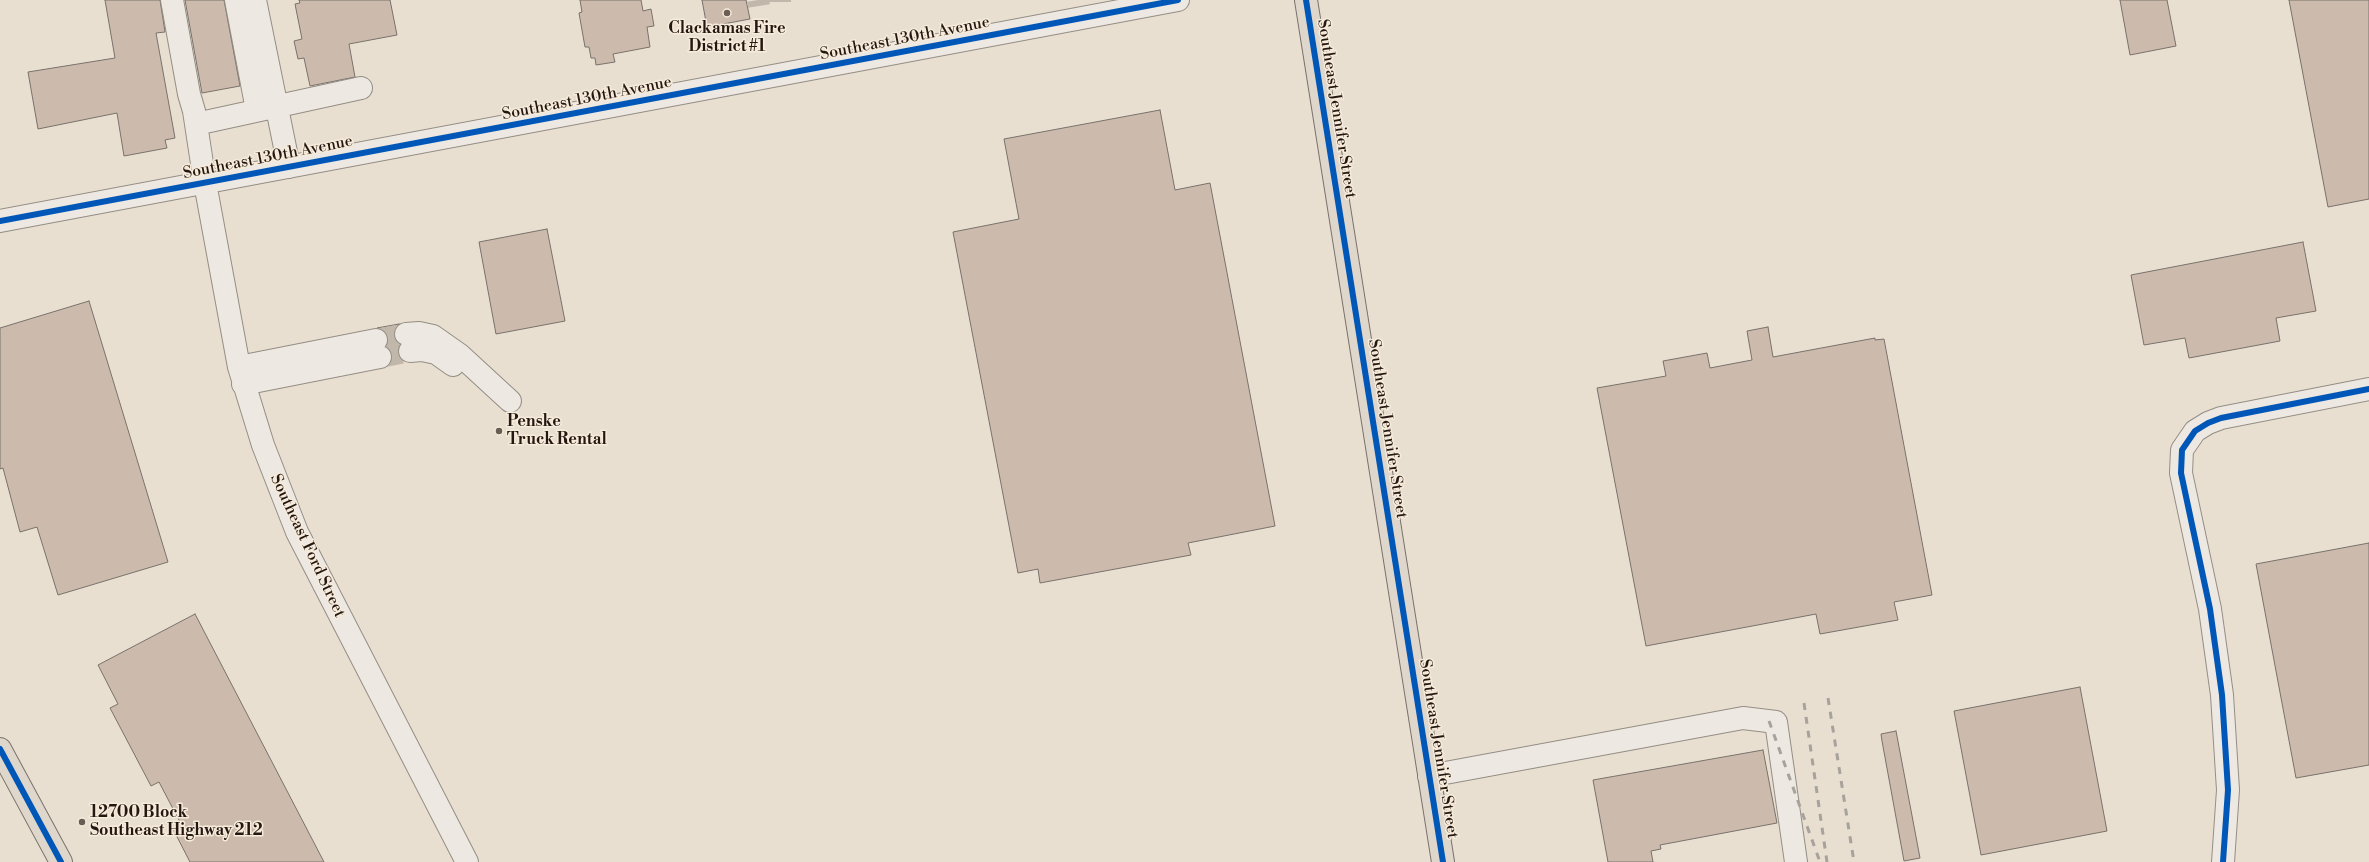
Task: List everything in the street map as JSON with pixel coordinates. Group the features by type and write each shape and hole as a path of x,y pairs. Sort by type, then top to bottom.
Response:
{"main road":[{"name":"Southeast Jennifer Street","path":"1306,0 1443,862"},
{"path":"0,749 61,862"}],"street":[{"name":"Southeast Ford Street","path":"172,0 241,375 262,445 297,532 467,862"},
{"path":"236,0 267,108 289,167"},
{"path":"255,0 267,108"},
{"name":"Southeast 130th Avenue","path":"0,221 1178,0"},
{"path":"196,124 361,88"},
{"path":"408,343 422,350 436,353 451,363 501,403"},
{"path":"241,375 378,349"},
{"path":"2223,862 2228,790 2222,695 2210,609 2181,473 2182,450 2194,431 2221,418 2369,389"},
{"path":"1429,776 1743,718 1776,722 1796,862"}],"building":[{"path":"105,0 160,0 165,32 156,33 175,138 165,140 167,148 124,156 117,113 38,129 28,72 115,58"},
{"path":"185,0 224,0 240,86 202,93"},
{"path":"299,0 390,0 397,35 349,44 355,77 310,86 304,58 298,59 294,41 302,39 295,4 300,3"},
{"path":"580,0 641,0 643,11 651,9 654,26 647,27 650,47 613,54 615,62 596,65 595,58 591,58 589,47 585,47 579,13 582,12"},
{"name":"Clackamas Fire District #1","path":"702,0 746,0 750,19 707,27"},
{"path":"2120,0 2167,0 2176,46 2130,55"},
{"path":"2289,0 2369,0 2369,199 2328,207"},
{"path":"1160,110 1175,190 1210,183 1275,526 1188,543 1191,555 1040,583 1038,569 1018,573 953,232 1019,219 1004,139"},
{"path":"547,229 565,321 496,334 479,242"},
{"path":"2303,242 2316,311 2276,318 2280,341 2189,358 2185,338 2144,345 2131,275"},
{"path":"89,301 168,562 58,595 37,527 20,532 3,468 0,469 0,328"},
{"path":"399,324 394,335 400,344 398,352 400,358 392,359 392,354 386,347 388,337 385,332 377,328"},
{"path":"1768,327 1773,357 1875,338 1875,340 1884,339 1932,595 1894,602 1898,620 1820,634 1816,614 1646,646 1597,388 1666,376 1663,361 1707,353 1710,368 1752,360 1747,331"},
{"path":"2369,543 2369,765 2296,778 2256,564"},
{"path":"195,614 324,862 190,862 173,829 181,824 159,782 151,786 110,708 118,704 98,665"},
{"path":"2080,687 2107,831 1981,855 1954,711"},
{"path":"1896,731 1920,858 1904,861 1881,734"},
{"path":"1763,750 1777,823 1660,845 1661,849 1651,851 1653,862 1608,862 1593,780"}],"tunnel":[{"path":"758,0 759,6"},
{"path":"376,340 406,334"},
{"path":"380,357 410,351"}],"railway":[{"path":"1828,698 1854,862"},
{"path":"1804,703 1827,862"},
{"path":"1769,721 1820,862"}],"cycle path":[{"path":"0,221 1178,0"},
{"path":"1306,0 1443,862"},
{"path":"2223,862 2228,790 2222,695 2210,609 2181,473 2182,450 2195,431 2208,423 2221,418 2369,389"},
{"path":"0,749 61,862"}],"place":[{"name":"Clackamas Fire District #1","path":"727,13"},
{"name":"Penske Truck Rental","path":"499,431"},
{"name":"12700 Block Southeast Highway 212","path":"82,822"}]}
